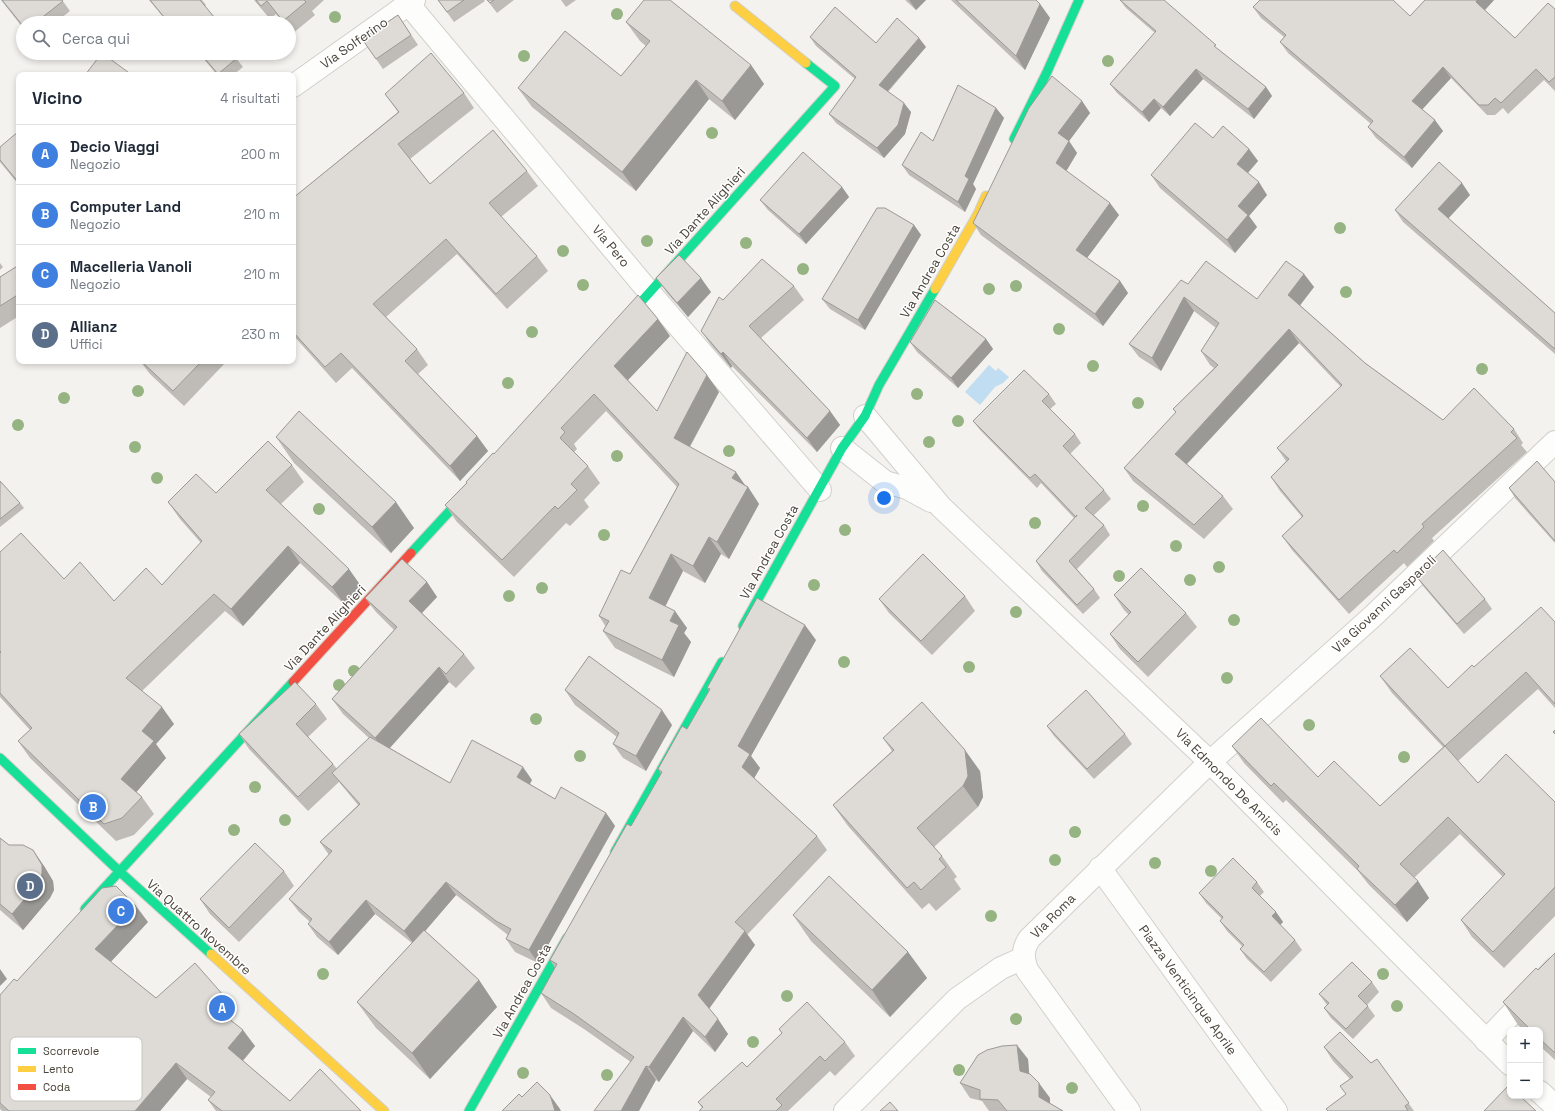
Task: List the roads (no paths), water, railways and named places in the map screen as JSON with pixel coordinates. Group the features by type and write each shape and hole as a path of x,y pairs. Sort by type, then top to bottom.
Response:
{"street":[{"path":"1009,150 1047,72 1079,0"},
{"name":"Via Solferino","path":"296,84 410,1"},
{"name":"Via Pero","path":"410,1 650,293 820,490"},
{"name":"Via Dante Alighieri","path":"619,326 834,86 735,6"},
{"name":"Via Andrea Costa","path":"738,635 842,448 864,416 879,385 978,214 992,186"},
{"name":"Via Edmondo De Amicis","path":"864,416 941,507 1210,762 1486,1042 1509,1063"},
{"name":"Via Giovanni Gasparoli","path":"1210,762 1372,617 1555,442"},
{"name":"Via Edmondo De Amicis","path":"842,448 886,482 907,488 941,507"},
{"name":"Via Dante Alighieri","path":"77,918 474,484"},
{"path":"609,864 726,656"},
{"name":"Via Quattro Novembre","path":"0,758 119,871 384,1111"},
{"name":"Via Roma","path":"1024,958 1024,951 1029,939 1210,762"},
{"name":"Piazza Venticinque Aprile","path":"1100,868 1276,1111"},
{"name":"Via Andrea Costa","path":"469,1111 570,933"},
{"path":"845,1111 957,999 996,972 1024,958 1027,970 1129,1111"},
{"path":"1486,1042 1555,968"},
{"path":"1543,1095 1555,1106"}],"water":[{"path":"989,365 996,371 998,368 1009,377 1003,383 995,387 980,405 965,392"}],"place":[{"name":"Computer Land","path":"93,807"},
{"name":"Allianz","path":"30,886"},
{"name":"Macelleria Vanoli","path":"121,911"},
{"name":"Decio Viaggi","path":"222,1008"}]}
